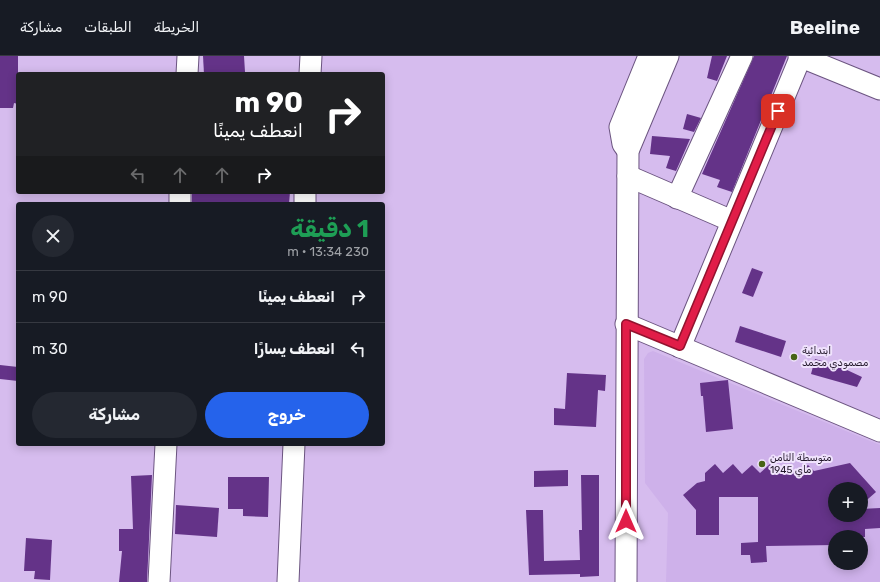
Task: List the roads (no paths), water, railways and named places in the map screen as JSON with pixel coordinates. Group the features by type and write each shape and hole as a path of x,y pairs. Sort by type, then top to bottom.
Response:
{"street":[{"path":"187,72 188,56"},
{"path":"310,72 311,56"},
{"path":"628,151 623,144 620,127 649,56"},
{"path":"626,582 628,151 668,56"},
{"path":"677,198 742,56"},
{"path":"680,346 800,56 880,89"},
{"path":"628,176 732,221"},
{"path":"626,324 879,428"},
{"path":"159,582 166,446"},
{"path":"288,582 294,446"}],"place":[{"name":"ابتدائية مصمودي محمد","path":"794,357"},
{"name":"متوسطة الثامن ماي 1945","path":"762,464"}]}
